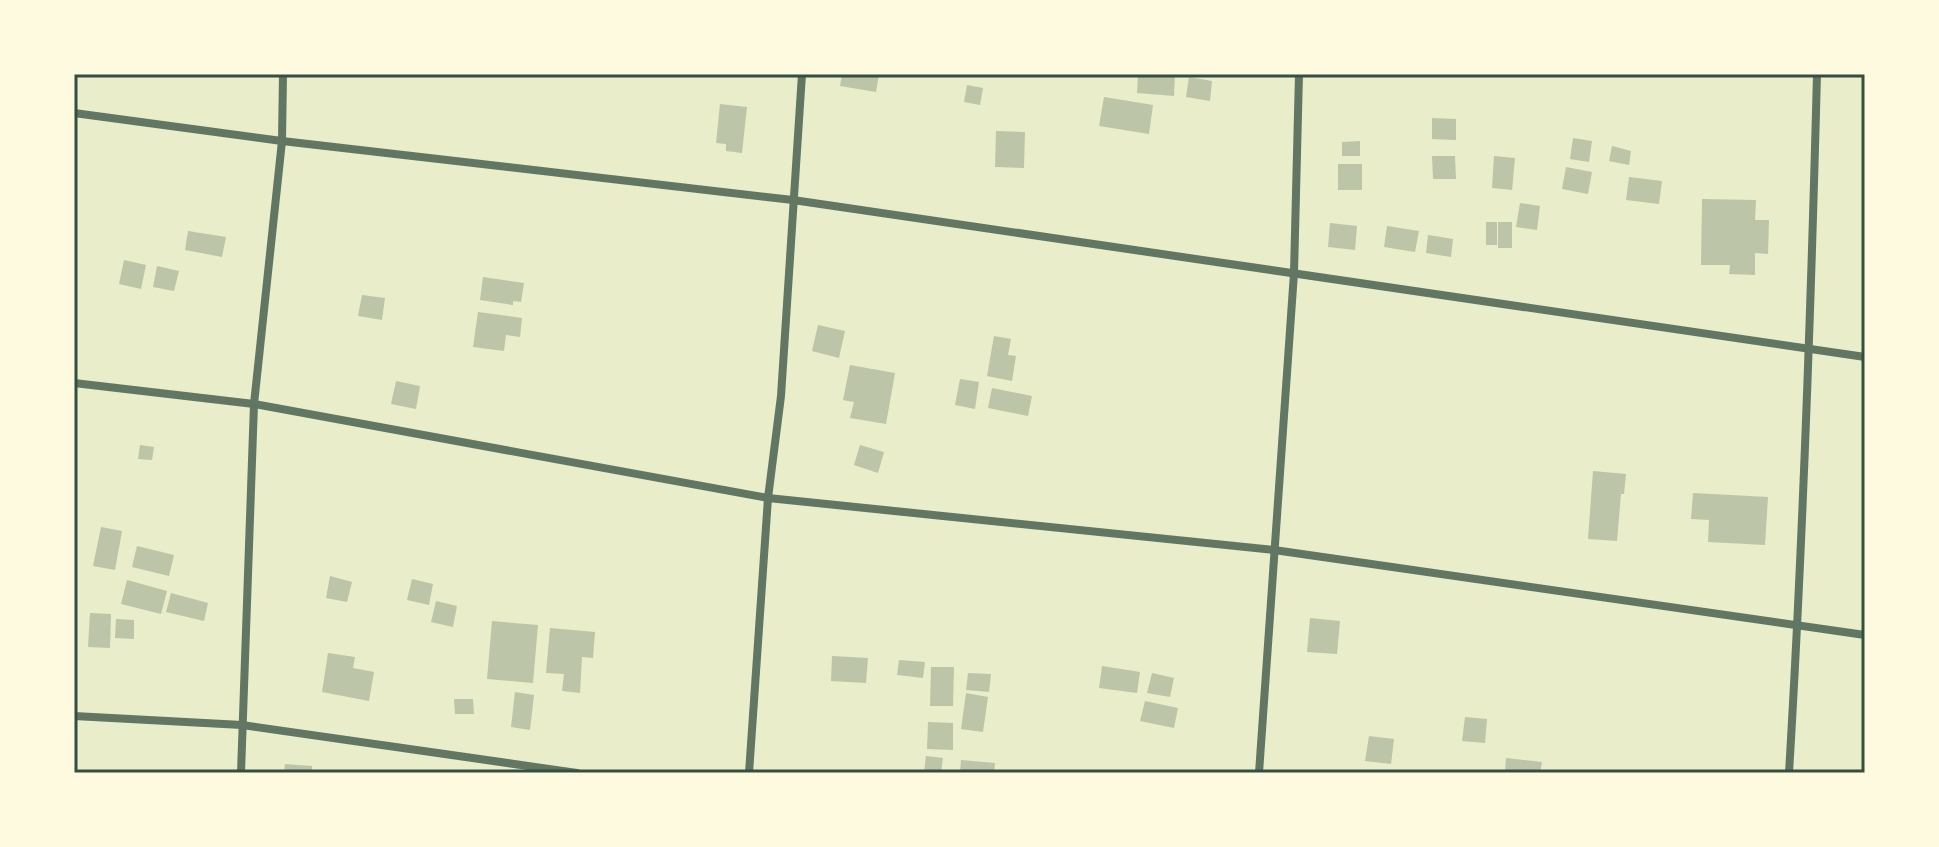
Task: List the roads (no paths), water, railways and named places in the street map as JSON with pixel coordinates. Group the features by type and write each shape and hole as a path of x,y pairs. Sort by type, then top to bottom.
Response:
{"street":[{"path":"241,773 254,404 282,141 283,74"},
{"path":"749,773 768,498 781,396 802,74"},
{"path":"1259,773 1294,273 1299,74"},
{"path":"1789,773 1810,348 1817,74"},
{"path":"74,113 282,141 793,200 1865,357"},
{"path":"74,383 254,404 768,498 1274,550 1865,635"},
{"path":"74,716 242,725 577,773"}]}
